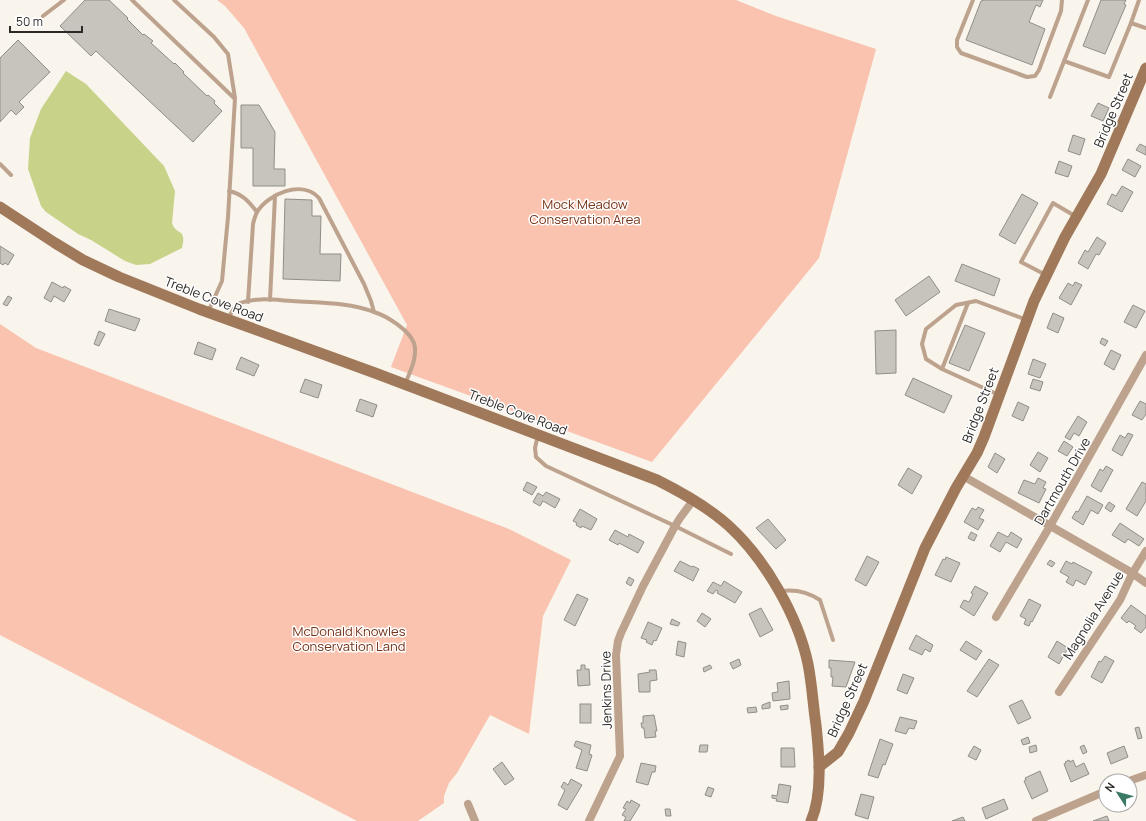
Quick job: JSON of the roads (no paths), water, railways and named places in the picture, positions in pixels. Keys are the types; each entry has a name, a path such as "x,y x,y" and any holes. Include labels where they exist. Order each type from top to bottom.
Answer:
{"main road":[{"name":"Bridge Street","path":"819,767 838,752 864,701 925,548 984,437 1034,302 1065,237 1078,217 1101,174 1146,68"},
{"name":"Treble Cove Road","path":"0,207 83,260 120,277 228,320 658,480 694,499 729,526 750,549 779,591 790,612 808,663 818,739 818,793 813,820"}],"street":[{"name":"Dartmouth Drive","path":"996,617 1050,526 1146,355"},
{"path":"963,476 1146,583"},
{"name":"Jenkins Drive","path":"589,821 620,756 616,655 618,641 643,586 675,526 694,499"},
{"name":"Magnolia Avenue","path":"1059,692 1120,600 1132,574 1146,551"},
{"path":"1036,821 1098,794"},
{"path":"468,804 475,821"}],"lane":[{"path":"43,16 64,0"},
{"path":"132,0 235,98"},
{"path":"174,0 214,37 228,54 235,98 230,191 222,281 208,312"},
{"path":"972,0 957,40 957,47 960,53 1027,78 1035,76 1039,70 1061,11 1062,0"},
{"path":"1050,97 1088,0"},
{"path":"1064,61 1109,77 1139,0"},
{"path":"1131,23 1146,28"},
{"path":"0,164 11,175"},
{"path":"248,302 253,224 257,212 275,196 285,191 297,190 309,191 319,198 364,284 372,301 374,312"},
{"path":"230,191 243,196 257,212"},
{"path":"270,300 275,196"},
{"path":"1047,275 1021,262 1053,204 1078,217"},
{"path":"228,320 232,310 239,303 258,300 340,304 374,312 396,323 409,334 414,343 415,356 405,385"},
{"path":"999,395 942,369 926,359 922,344 926,329 956,305 976,301 1027,320"},
{"path":"942,369 968,303"},
{"path":"538,435 535,448 536,457 546,466 675,526 731,554"},
{"path":"779,591 792,590 805,592 820,600 833,640"}],"park label":[{"name":"Mock Meadow Conservation Area","path":"585,212"},
{"name":"McDonald Knowles Conservation Land","path":"349,638"}]}
